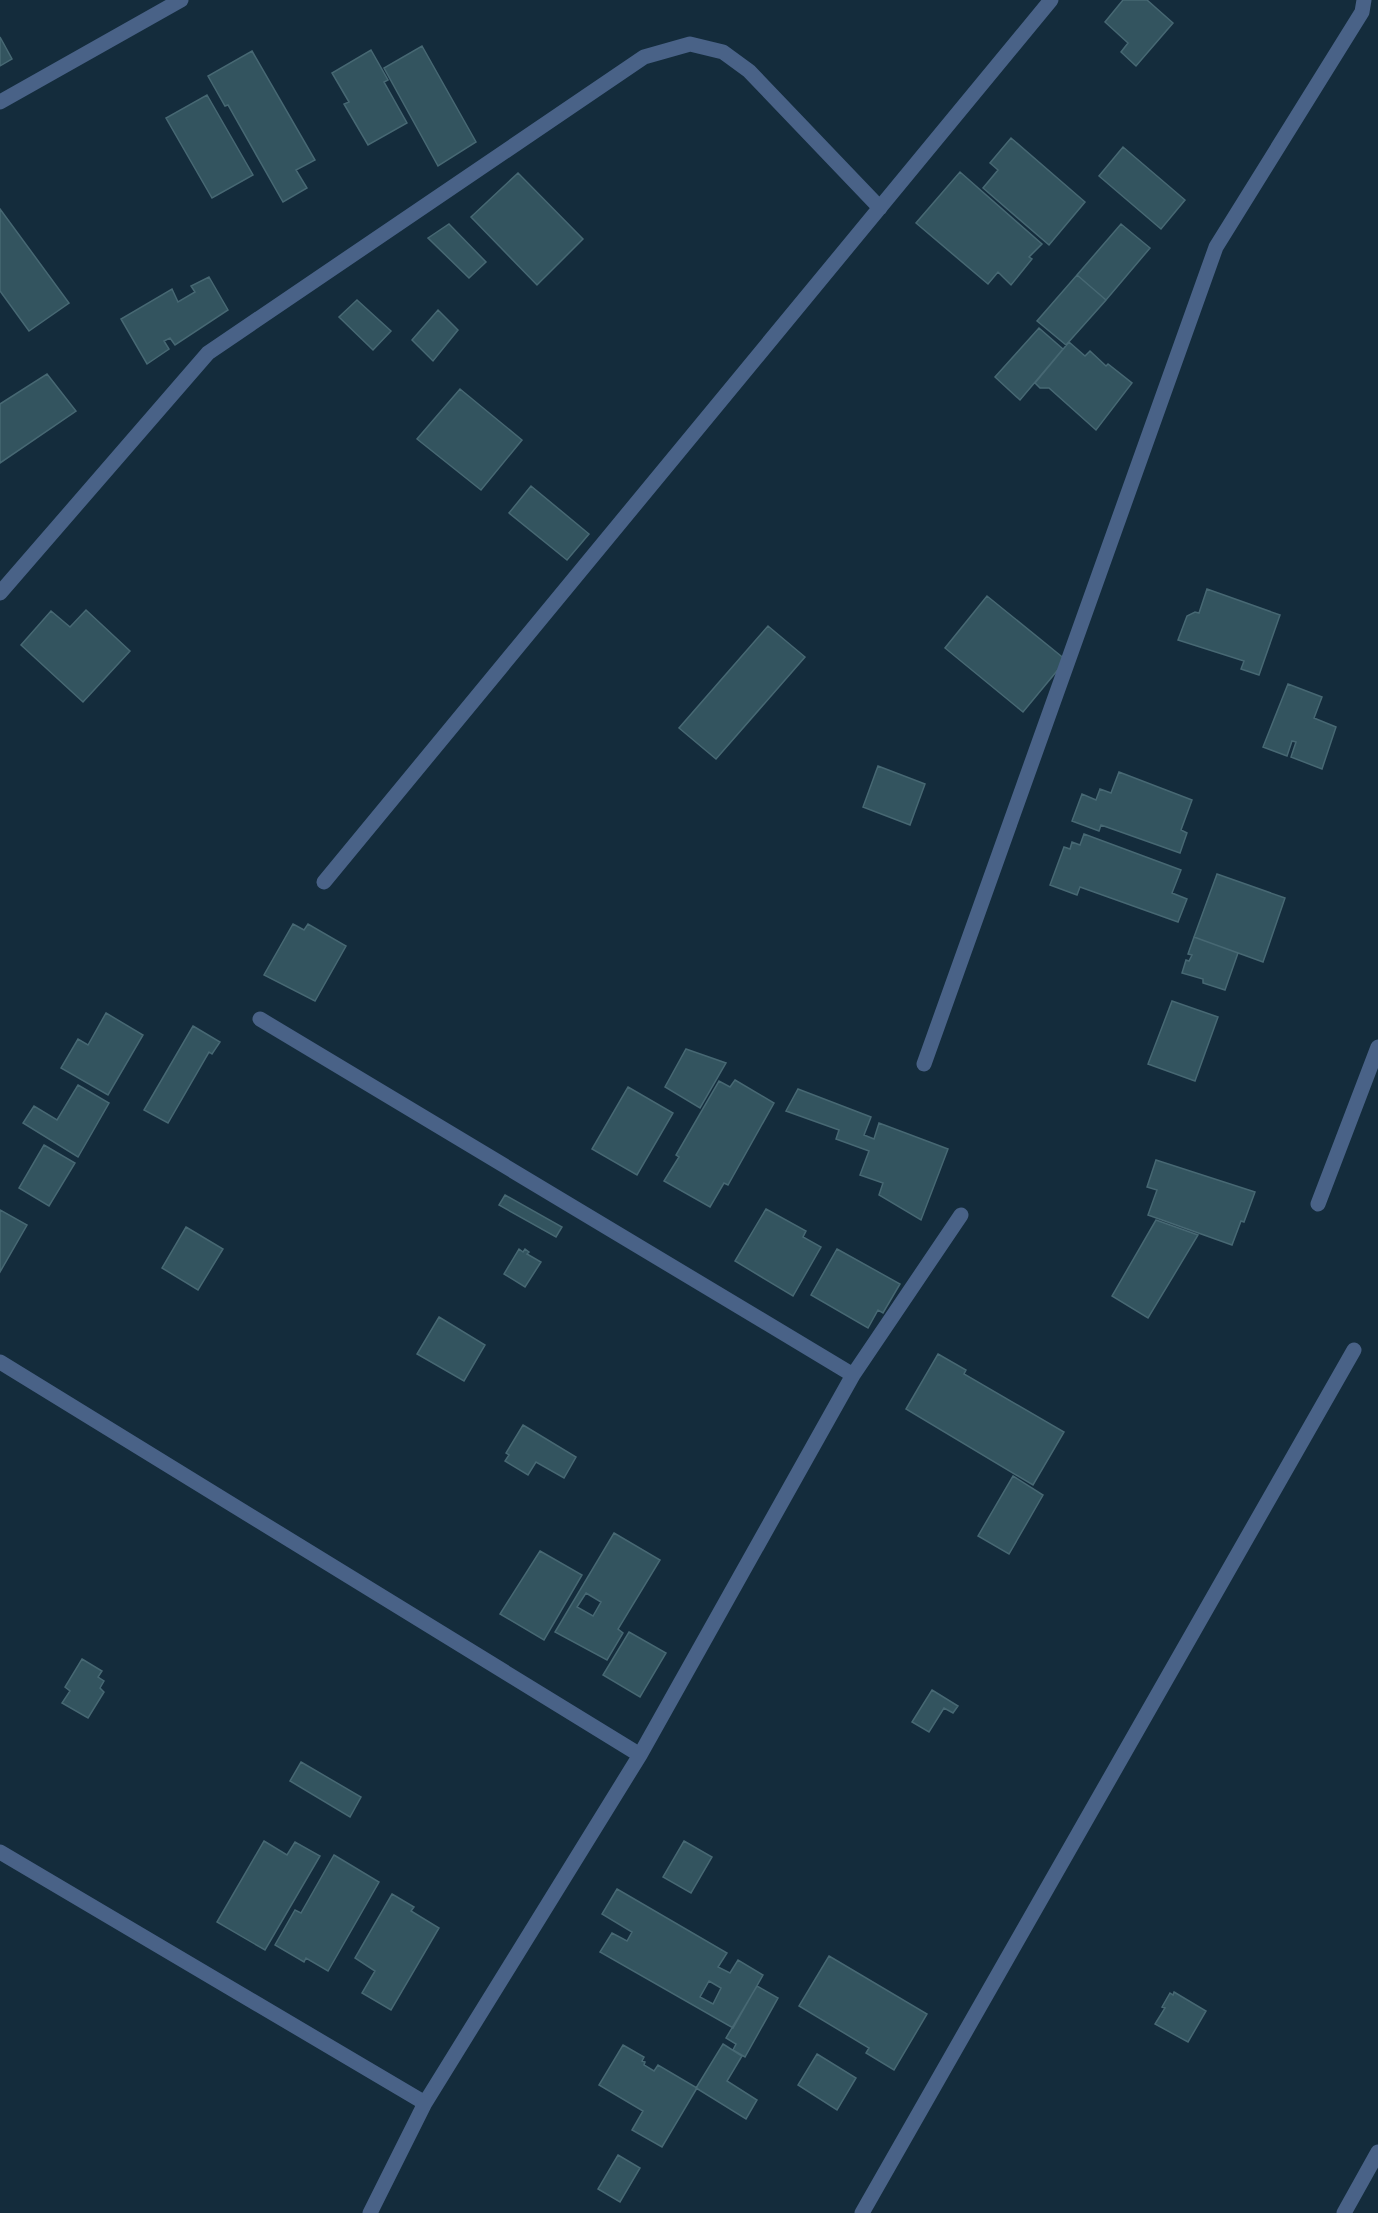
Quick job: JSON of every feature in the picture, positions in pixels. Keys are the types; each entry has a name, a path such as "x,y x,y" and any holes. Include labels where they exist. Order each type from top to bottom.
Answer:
{"street":[{"path":"0,102 181,0"},
{"path":"324,882 1051,0"},
{"path":"924,1064 1216,247 1362,12 1364,0"},
{"path":"0,593 208,353 644,57 690,44 723,52 749,70 879,208"},
{"path":"260,1019 853,1375"},
{"path":"1318,1204 1378,1047"},
{"path":"370,2213 425,2103 640,1755 853,1375 961,1215"},
{"path":"862,2213 1354,1350"},
{"path":"0,1362 640,1755"},
{"path":"0,1851 425,2103"},
{"path":"1344,2213 1378,2152"}],"building":[{"path":"1123,0 1147,0 1173,23 1136,66 1121,52 1128,43 1105,22"},
{"path":"0,37 12,59 0,66"},
{"path":"422,46 476,142 438,166 384,68"},
{"path":"371,50 388,80 384,82 407,123 368,145 344,104 349,102 332,73"},
{"path":"252,51 315,160 296,170 307,188 283,202 228,105 225,106 208,76"},
{"path":"207,95 253,175 212,198 166,118"},
{"path":"1011,138 1085,202 1049,245 983,188 998,170 990,163"},
{"path":"1123,147 1185,200 1161,229 1099,176"},
{"path":"960,172 1042,244 1029,257 1032,259 1011,285 998,272 988,284 916,223"},
{"path":"518,173 583,239 537,285 471,217"},
{"path":"0,209 69,303 29,331 0,291"},
{"path":"449,224 486,262 469,278 428,238"},
{"path":"1121,224 1150,248 1106,300 1077,275"},
{"path":"1077,275 1106,300 1066,345 1037,321"},
{"path":"209,277 228,310 175,345 170,338 164,341 169,349 147,364 121,319 172,289 178,302 195,292 191,286"},
{"path":"357,300 391,331 373,350 339,317"},
{"path":"438,310 458,330 433,361 412,340"},
{"path":"1039,328 1063,349 1020,400 995,377"},
{"path":"1069,342 1085,356 1090,351 1106,366 1108,364 1132,383 1096,430 1049,388 1040,388 1035,383"},
{"path":"47,374 76,411 0,463 0,404"},
{"path":"460,389 522,440 481,490 417,439"},
{"path":"531,486 589,534 567,560 509,513"},
{"path":"1207,589 1280,615 1259,675 1241,669 1244,661 1178,640 1187,616 1195,612 1199,613"},
{"path":"987,596 1066,660 1023,712 945,648"},
{"path":"86,610 130,651 83,702 21,645 51,611 70,627"},
{"path":"768,626 805,657 716,759 679,728"},
{"path":"1288,684 1322,697 1314,718 1336,727 1322,769 1291,757 1296,742 1292,741 1287,756 1263,747"},
{"path":"878,766 925,784 910,825 863,807"},
{"path":"1119,772 1192,800 1181,830 1187,833 1180,853 1101,825 1099,831 1072,821 1082,794 1096,800 1100,789 1111,793"},
{"path":"1084,834 1181,870 1172,893 1187,899 1178,922 1080,887 1077,895 1050,885 1064,847 1070,849 1072,842 1080,845"},
{"path":"1217,874 1285,898 1263,962 1194,937"},
{"path":"293,924 304,930 308,924 346,946 315,1001 264,975"},
{"path":"1194,937 1238,953 1225,990 1203,983 1203,979 1182,973 1186,960 1189,961 1192,955 1188,954"},
{"path":"1172,1001 1218,1017 1195,1081 1148,1064"},
{"path":"106,1013 143,1035 108,1095 61,1068 78,1039 88,1045"},
{"path":"193,1026 220,1042 212,1054 209,1052 168,1123 144,1110"},
{"path":"686,1049 726,1063 700,1108 665,1087"},
{"path":"735,1080 774,1103 728,1185 724,1183 710,1207 664,1181 679,1157 676,1155 719,1081 730,1087"},
{"path":"78,1085 109,1103 78,1157 23,1123 34,1106 57,1120"},
{"path":"628,1087 673,1113 637,1175 592,1149"},
{"path":"798,1089 871,1117 864,1135 874,1139 879,1123 948,1149 921,1220 879,1195 883,1183 860,1175 869,1151 836,1139 839,1130 786,1111"},
{"path":"44,1145 75,1163 49,1206 19,1188"},
{"path":"1156,1160 1255,1192 1244,1222 1241,1221 1232,1245 1148,1215 1157,1190 1147,1187"},
{"path":"505,1195 562,1227 556,1237 499,1205"},
{"path":"766,1209 806,1231 803,1237 821,1247 793,1296 735,1261"},
{"path":"0,1210 27,1225 0,1272"},
{"path":"1156,1220 1198,1235 1148,1318 1112,1296"},
{"path":"186,1227 223,1249 198,1290 162,1268"},
{"path":"519,1249 523,1252 525,1249 529,1252 527,1254 541,1262 525,1287 504,1274"},
{"path":"837,1249 900,1284 883,1313 878,1310 868,1328 811,1295"},
{"path":"439,1317 485,1345 464,1381 417,1354"},
{"path":"938,1354 966,1370 964,1374 1064,1432 1033,1485 906,1409"},
{"path":"523,1425 576,1457 564,1478 536,1462 528,1475 505,1461 509,1455 506,1453"},
{"path":"1013,1476 1043,1495 1009,1554 978,1536"},
{"path":"614,1533 660,1560 618,1629 623,1633 607,1660 555,1632","holes":["586,1593 601,1602 593,1616 577,1607"]},
{"path":"540,1551 582,1575 544,1640 500,1614"},
{"path":"629,1632 666,1653 640,1697 603,1675"},
{"path":"82,1659 102,1671 98,1677 104,1681 100,1688 104,1692 88,1718 62,1703 70,1691 65,1687"},
{"path":"932,1690 958,1706 953,1713 944,1708 929,1732 912,1722"},
{"path":"301,1762 361,1797 350,1817 290,1781"},
{"path":"264,1841 287,1855 295,1842 320,1856 265,1950 217,1922"},
{"path":"684,1841 712,1857 691,1893 663,1877"},
{"path":"334,1855 379,1882 328,1971 306,1958 304,1962 275,1945 295,1910 301,1913"},
{"path":"617,1889 727,1953 718,1967 730,1973 738,1960 763,1975 733,2028 600,1952 612,1933 627,1941 632,1932 602,1914","holes":["709,1981 721,1988 713,2004 700,1997"]},
{"path":"392,1894 414,1907 411,1911 439,1928 391,2010 362,1993 375,1971 355,1958"},
{"path":"829,1956 927,2014 894,2070 866,2053 869,2048 799,2006"},
{"path":"757,1986 778,1998 745,2057 733,2050 736,2044 726,2038"},
{"path":"1174,1992 1206,2011 1188,2042 1155,2024 1165,2008 1162,2007 1170,1993 1173,1995"},
{"path":"723,2044 742,2056 727,2081 757,2100 746,2119 696,2088"},
{"path":"623,2045 644,2057 642,2061 645,2062 644,2065 654,2071 658,2065 697,2088 662,2147 632,2130 643,2111 599,2085"},
{"path":"817,2054 856,2078 837,2110 798,2085"},
{"path":"618,2155 640,2168 620,2202 598,2189"}]}
